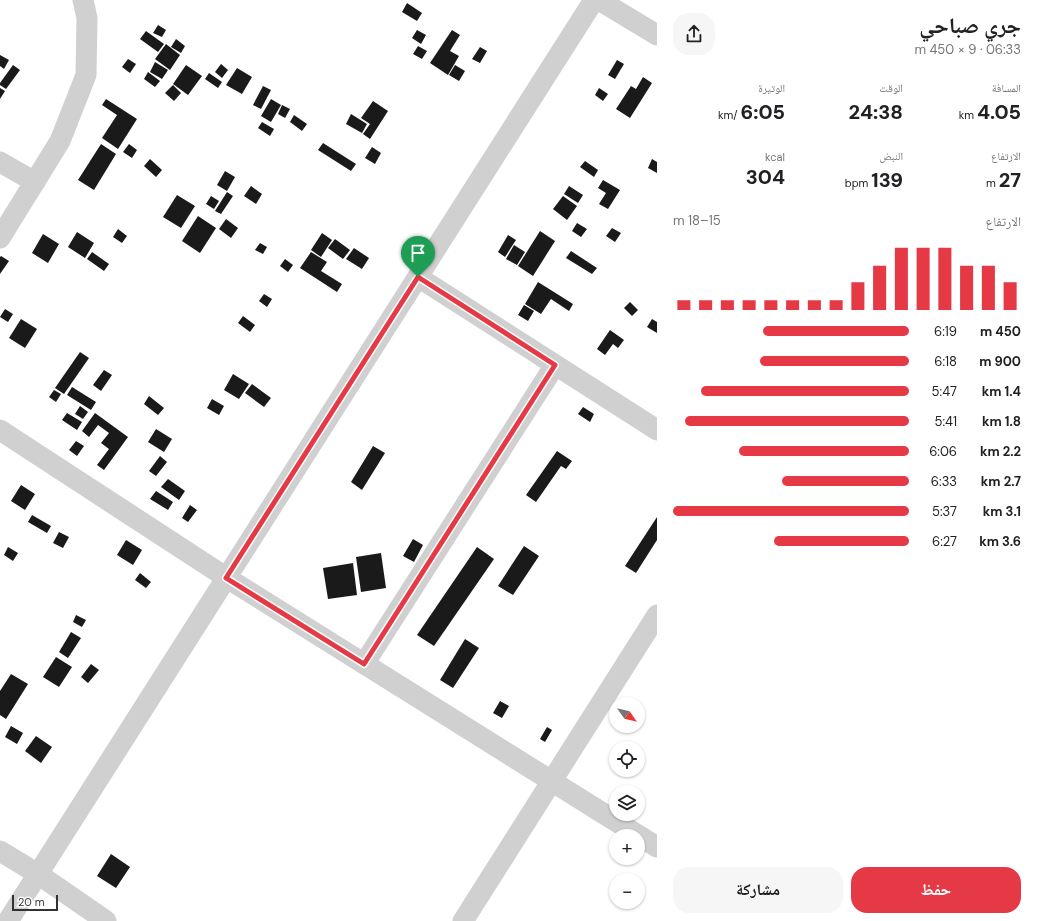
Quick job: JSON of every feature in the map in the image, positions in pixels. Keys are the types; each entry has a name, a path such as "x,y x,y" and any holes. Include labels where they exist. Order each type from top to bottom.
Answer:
{"street":[{"path":"0,238 60,141 86,75 87,18 83,0"},
{"path":"8,921 594,0"},
{"path":"599,0 657,35"},
{"path":"0,162 35,182"},
{"path":"418,277 657,430"},
{"path":"364,664 555,365"},
{"path":"0,430 226,578 552,782 656,843"},
{"path":"462,921 657,615"},
{"path":"0,851 38,874 106,921"}],"building":[{"path":"407,3 422,13 417,21 402,12"},
{"path":"158,25 166,30 162,37 153,33"},
{"path":"417,30 426,35 421,44 412,38"},
{"path":"452,30 460,35 450,51 459,56 448,75 430,63"},
{"path":"146,31 164,44 158,52 140,39"},
{"path":"176,39 185,46 181,53 171,47"},
{"path":"166,44 180,55 170,70 155,59"},
{"path":"418,46 427,51 422,59 413,54"},
{"path":"480,47 487,51 480,63 472,59"},
{"path":"0,55 9,60 4,69 0,66"},
{"path":"128,59 136,64 130,73 122,67"},
{"path":"617,60 624,64 615,79 608,75"},
{"path":"155,62 168,70 162,79 150,72"},
{"path":"221,64 228,70 222,78 215,72"},
{"path":"13,65 20,70 6,89 0,85 0,83"},
{"path":"186,65 202,76 188,95 173,84"},
{"path":"455,65 465,71 459,81 449,75"},
{"path":"237,68 252,77 242,94 226,85"},
{"path":"148,72 160,81 155,87 144,79"},
{"path":"209,73 222,82 218,88 205,79"},
{"path":"643,77 652,83 630,118 616,109 631,86 636,89"},
{"path":"173,85 181,93 174,101 165,93"},
{"path":"263,86 271,90 261,109 253,105"},
{"path":"0,88 5,91 0,99"},
{"path":"599,88 608,94 603,101 595,95"},
{"path":"106,99 137,119 118,149 102,138 117,115 102,105"},
{"path":"271,99 281,105 271,122 261,116"},
{"path":"373,101 388,111 370,139 363,134 370,124 361,118"},
{"path":"282,105 290,109 285,118 278,114"},
{"path":"351,114 367,124 362,133 346,124"},
{"path":"294,115 307,124 302,131 290,122"},
{"path":"262,122 274,129 270,136 258,128"},
{"path":"323,143 356,164 351,171 318,150"},
{"path":"101,144 116,154 94,190 78,180"},
{"path":"129,144 137,150 132,158 123,152"},
{"path":"372,147 381,153 375,164 365,158"},
{"path":"150,159 162,170 156,177 144,166"},
{"path":"652,159 657,162 657,173 648,168"},
{"path":"585,161 598,170 594,177 580,167"},
{"path":"225,171 235,177 227,191 217,185"},
{"path":"603,180 620,190 608,209 599,204 606,193 598,188"},
{"path":"251,186 262,194 256,204 244,196"},
{"path":"569,186 583,195 578,203 564,194"},
{"path":"227,192 233,196 221,214 215,211"},
{"path":"177,195 195,206 181,228 163,217"},
{"path":"211,196 219,201 214,209 206,204"},
{"path":"563,196 577,206 567,220 553,209"},
{"path":"198,216 216,228 200,253 182,241"},
{"path":"226,219 238,228 231,238 219,229"},
{"path":"577,223 587,229 581,237 572,231"},
{"path":"612,228 621,233 615,242 606,236"},
{"path":"118,229 127,236 122,243 113,237"},
{"path":"540,231 555,241 533,276 518,266"},
{"path":"77,232 94,243 85,258 68,247"},
{"path":"322,233 332,240 321,257 311,250"},
{"path":"43,234 59,244 48,263 32,253"},
{"path":"508,235 516,240 505,257 498,252"},
{"path":"335,239 350,250 343,259 328,248"},
{"path":"260,243 267,247 263,254 255,250"},
{"path":"514,245 525,252 517,265 506,259"},
{"path":"354,248 369,258 362,269 346,259"},
{"path":"571,251 597,268 592,274 566,258"},
{"path":"92,252 109,264 104,271 87,259"},
{"path":"311,252 327,262 321,271 342,284 337,292 300,268"},
{"path":"1,256 9,261 0,274 0,257"},
{"path":"285,259 293,265 288,272 280,266"},
{"path":"538,282 573,304 569,311 551,299 541,314 525,304"},
{"path":"264,294 272,299 267,307 259,301"},
{"path":"630,302 638,310 632,316 624,308"},
{"path":"524,305 534,311 528,321 518,315"},
{"path":"5,309 13,314 8,322 0,317"},
{"path":"243,316 255,325 250,332 238,323"},
{"path":"21,319 37,329 25,348 9,338"},
{"path":"652,319 657,322 657,333 647,327"},
{"path":"610,330 624,340 618,348 613,344 605,355 597,349"},
{"path":"80,352 89,358 64,394 55,388"},
{"path":"104,370 112,375 101,391 93,385"},
{"path":"233,374 249,384 239,399 224,390"},
{"path":"252,384 271,398 264,407 245,393"},
{"path":"72,387 96,402 91,410 67,395"},
{"path":"54,390 61,394 56,402 49,397"},
{"path":"149,396 164,408 158,415 144,404"},
{"path":"212,399 224,406 219,415 207,408"},
{"path":"80,406 88,412 83,419 75,414"},
{"path":"583,407 594,414 590,422 578,414"},
{"path":"67,413 82,422 77,430 62,420"},
{"path":"95,413 128,437 104,470 97,465 109,449 101,443 109,433 98,425 89,437 82,431"},
{"path":"156,429 172,439 164,452 148,442"},
{"path":"76,441 84,446 77,456 69,450"},
{"path":"373,446 385,453 362,490 351,482"},
{"path":"557,451 572,461 566,469 561,466 536,502 526,495"},
{"path":"160,456 167,462 156,476 149,471"},
{"path":"168,479 185,491 179,500 161,487"},
{"path":"21,485 35,494 25,510 11,501"},
{"path":"156,491 173,502 168,510 150,499"},
{"path":"190,505 197,510 188,522 182,518"},
{"path":"32,515 51,526 47,533 28,522"},
{"path":"657,517 657,540 636,573 625,566"},
{"path":"59,532 69,537 63,548 53,543"},
{"path":"413,539 423,545 414,562 403,556"},
{"path":"126,540 142,550 133,565 117,555"},
{"path":"524,546 539,556 513,595 498,586"},
{"path":"8,547 18,553 13,561 4,555"},
{"path":"477,547 494,559 434,646 417,635"},
{"path":"381,553 386,588 361,592 356,557"},
{"path":"353,563 357,595 328,599 323,568"},
{"path":"140,573 151,582 146,588 135,580"},
{"path":"76,615 86,620 82,627 73,622"},
{"path":"71,632 81,638 68,658 59,652"},
{"path":"465,639 479,648 453,688 440,680"},
{"path":"56,657 72,667 59,687 43,677"},
{"path":"91,664 99,670 88,683 81,677"},
{"path":"11,674 28,684 6,719 0,715 0,691"},
{"path":"500,701 509,706 502,718 493,713"},
{"path":"11,726 23,733 17,744 5,737"},
{"path":"547,727 552,730 545,742 540,739"},
{"path":"36,736 52,747 41,763 25,751"},
{"path":"111,854 130,867 116,888 97,876"}],"route":[{"path":"418,277 555,365 364,664 226,578 418,277"}]}
